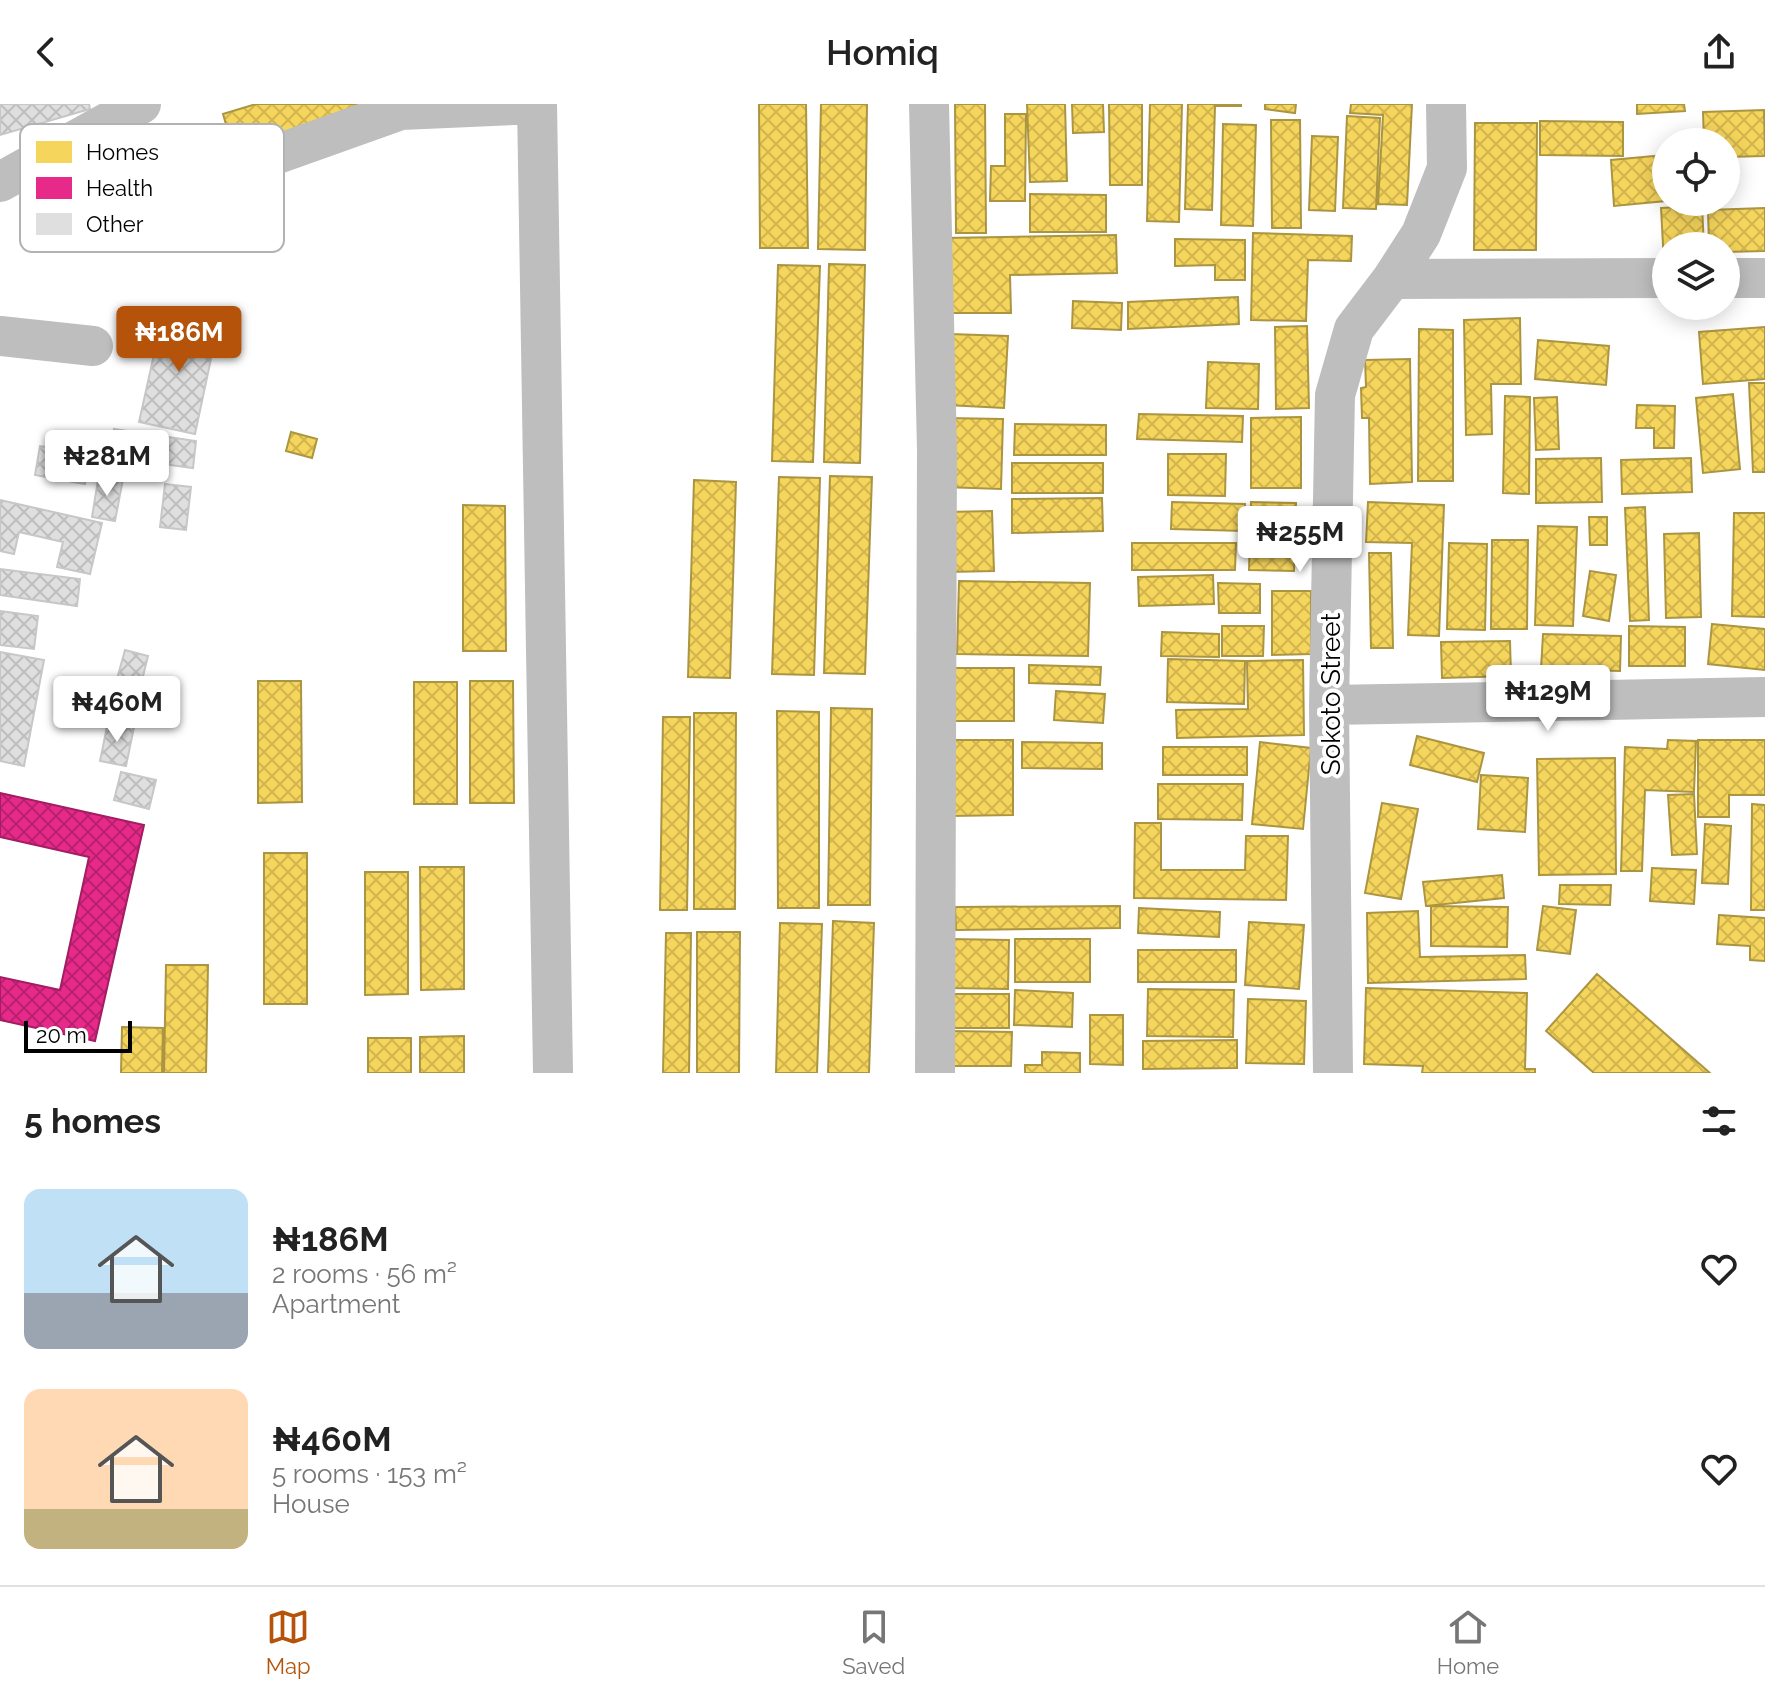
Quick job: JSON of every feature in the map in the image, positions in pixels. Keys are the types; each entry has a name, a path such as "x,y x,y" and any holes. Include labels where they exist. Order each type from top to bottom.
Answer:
{"street":[{"path":"284,152 401,110 537,104 553,1073"},
{"path":"929,104 937,450 935,1073"},
{"name":"Sokoto Street","path":"1333,1073 1329,705 1335,395 1354,329 1421,234 1447,168 1446,104"},
{"path":"102,124 136,105"},
{"path":"0,182 20,171"},
{"path":"1392,279 1652,278"},
{"path":"1740,278 1765,278"},
{"path":"0,336 93,346"},
{"path":"1329,705 1765,697"}],"building: Homes":[{"path":"256,104 371,104 374,113 284,141 284,124 226,124 223,114"},
{"path":"759,104 806,104 808,248 760,248"},
{"path":"821,104 867,104 865,250 818,249"},
{"path":"955,104 985,104 986,233 956,233"},
{"path":"1027,104 1065,104 1067,181 1030,182"},
{"path":"1072,104 1103,104 1104,132 1073,133"},
{"path":"1109,104 1142,104 1142,185 1110,185"},
{"path":"1150,104 1182,104 1179,222 1147,221"},
{"path":"1188,104 1241,104 1215,106 1212,210 1185,209"},
{"path":"1265,104 1296,104 1295,113 1265,109"},
{"path":"1351,104 1412,104 1407,205 1378,204 1383,115 1350,113"},
{"path":"1637,104 1684,104 1685,111 1637,114"},
{"path":"1764,110 1765,156 1740,157 1740,128 1704,128 1703,112"},
{"path":"1005,114 1026,114 1025,201 990,201 991,166 1005,166"},
{"path":"1347,116 1380,118 1376,209 1343,208"},
{"path":"1271,120 1300,120 1301,228 1272,228"},
{"path":"1540,121 1623,122 1623,156 1540,155"},
{"path":"1475,123 1537,123 1536,250 1474,250"},
{"path":"1223,124 1256,125 1253,226 1221,225"},
{"path":"1312,136 1338,137 1335,211 1309,210"},
{"path":"1652,156 1652,202 1614,206 1611,160"},
{"path":"1030,194 1106,195 1106,232 1030,232"},
{"path":"1765,208 1765,251 1740,252 1740,232 1709,232 1708,216 1740,216 1740,209"},
{"path":"1661,216 1702,216 1703,232 1662,232"},
{"path":"1253,233 1352,236 1351,261 1308,260 1306,321 1251,320"},
{"path":"1116,235 1117,273 1010,275 1011,313 944,313 943,238"},
{"path":"1175,239 1245,240 1245,280 1215,280 1215,265 1175,266"},
{"path":"829,264 865,265 860,463 824,462"},
{"path":"778,265 820,266 813,462 772,461"},
{"path":"1238,297 1239,324 1128,329 1128,302"},
{"path":"1073,301 1122,303 1121,330 1072,328"},
{"path":"1520,318 1521,384 1491,384 1492,434 1466,435 1464,320"},
{"path":"1307,326 1309,408 1276,409 1275,327"},
{"path":"1765,327 1765,379 1703,384 1699,332"},
{"path":"1419,329 1453,330 1453,481 1418,481"},
{"path":"950,334 1008,336 1004,408 947,405"},
{"path":"1538,340 1609,346 1606,385 1535,379"},
{"path":"1410,359 1412,482 1370,484 1369,418 1362,418 1361,388 1366,387 1365,360"},
{"path":"1208,362 1259,364 1258,409 1206,408"},
{"path":"1749,383 1765,383 1765,472 1753,472"},
{"path":"1733,394 1740,469 1703,473 1696,398"},
{"path":"1505,396 1530,397 1529,494 1503,493"},
{"path":"1557,397 1559,449 1536,450 1534,398"},
{"path":"1637,405 1675,406 1674,448 1654,448 1654,428 1636,428"},
{"path":"1139,414 1243,416 1242,442 1137,439"},
{"path":"1301,417 1301,488 1251,488 1251,418"},
{"path":"946,418 1003,419 1001,489 943,487"},
{"path":"1015,424 1106,425 1106,455 1014,455"},
{"path":"291,432 317,439 312,458 286,451"},
{"path":"1168,454 1226,454 1225,496 1168,495"},
{"path":"1601,458 1602,502 1536,503 1536,459"},
{"path":"1691,458 1692,492 1622,494 1621,460"},
{"path":"1012,463 1103,463 1103,493 1012,493"},
{"path":"830,476 872,477 865,674 824,673"},
{"path":"779,477 820,478 814,675 772,674"},
{"path":"694,480 736,482 730,678 688,677"},
{"path":"1102,498 1103,531 1012,533 1012,499"},
{"path":"1172,502 1245,504 1244,531 1171,529"},
{"path":"1251,502 1296,503 1294,571 1249,570"},
{"path":"1368,502 1444,505 1439,636 1408,635 1412,543 1366,542"},
{"path":"463,505 505,506 506,651 463,651"},
{"path":"1645,507 1649,620 1630,621 1625,508"},
{"path":"992,511 994,571 948,572 947,512"},
{"path":"1734,513 1765,513 1765,617 1732,616"},
{"path":"1589,517 1607,517 1607,545 1590,545"},
{"path":"1538,526 1577,527 1573,626 1535,625"},
{"path":"1699,533 1701,617 1666,618 1664,534"},
{"path":"1492,540 1528,540 1527,629 1491,629"},
{"path":"1132,543 1236,543 1235,570 1132,570"},
{"path":"1449,543 1487,544 1485,630 1447,629"},
{"path":"1369,553 1391,553 1393,648 1371,648"},
{"path":"1590,571 1616,575 1609,621 1583,616"},
{"path":"1213,575 1214,604 1139,606 1138,577"},
{"path":"959,581 1090,583 1088,656 957,654"},
{"path":"1218,583 1260,584 1260,613 1219,613"},
{"path":"1272,591 1311,591 1311,654 1272,655"},
{"path":"1712,624 1765,629 1765,670 1708,664"},
{"path":"1222,626 1264,626 1263,656 1222,656"},
{"path":"1629,626 1685,627 1685,666 1629,666"},
{"path":"1162,632 1219,634 1219,657 1161,656"},
{"path":"1543,634 1621,636 1620,671 1541,669"},
{"path":"1510,641 1511,676 1442,678 1441,642"},
{"path":"1168,659 1245,661 1244,704 1167,702"},
{"path":"1303,660 1304,735 1177,738 1176,710 1248,709 1247,661"},
{"path":"1029,665 1101,667 1100,685 1029,683"},
{"path":"948,668 1014,668 1014,721 947,721"},
{"path":"258,681 301,681 302,802 258,803"},
{"path":"470,681 513,681 514,803 470,803"},
{"path":"414,682 457,682 457,804 414,804"},
{"path":"1056,691 1105,694 1103,723 1054,720"},
{"path":"831,708 872,709 870,905 828,905"},
{"path":"777,711 819,712 819,908 778,908"},
{"path":"694,713 736,713 735,909 694,909"},
{"path":"663,717 690,717 687,910 660,910"},
{"path":"1417,736 1484,753 1477,782 1410,765"},
{"path":"952,740 1013,740 1013,815 951,816"},
{"path":"1668,740 1696,741 1694,792 1645,790 1642,871 1621,871 1625,747 1667,749"},
{"path":"1698,740 1765,740 1765,795 1729,795 1729,817 1698,817"},
{"path":"1022,742 1102,743 1102,769 1022,768"},
{"path":"1260,742 1311,748 1303,829 1252,824"},
{"path":"1163,747 1247,747 1247,775 1163,775"},
{"path":"1615,758 1616,874 1539,875 1537,759"},
{"path":"1481,775 1528,778 1525,832 1478,829"},
{"path":"1158,784 1243,784 1242,820 1158,819"},
{"path":"1694,794 1697,854 1672,855 1668,795"},
{"path":"1382,803 1418,809 1401,899 1365,893"},
{"path":"1752,804 1765,805 1765,910 1751,910"},
{"path":"1135,823 1161,823 1161,870 1245,870 1246,836 1288,836 1286,900 1134,898"},
{"path":"1705,824 1731,826 1728,884 1702,883"},
{"path":"264,853 307,853 307,1004 264,1004"},
{"path":"420,867 464,867 464,989 421,990"},
{"path":"1652,868 1696,870 1694,904 1650,901"},
{"path":"365,872 408,872 408,994 365,995"},
{"path":"1502,875 1504,898 1426,906 1423,882"},
{"path":"1560,885 1611,885 1610,905 1559,904"},
{"path":"1120,906 1120,928 956,930 955,907"},
{"path":"1431,906 1508,907 1507,947 1431,946"},
{"path":"1543,906 1576,910 1570,954 1537,950"},
{"path":"1139,908 1220,912 1219,937 1138,933"},
{"path":"1418,911 1420,957 1525,955 1526,979 1368,983 1367,913"},
{"path":"1719,915 1765,918 1765,961 1750,960 1750,946 1717,944"},
{"path":"833,921 874,923 869,1073 828,1073"},
{"path":"1249,922 1304,925 1299,989 1245,985"},
{"path":"780,923 822,924 817,1073 776,1073"},
{"path":"697,932 740,932 739,1073 697,1073"},
{"path":"666,933 691,933 689,1073 663,1073"},
{"path":"950,939 1009,940 1008,989 948,988"},
{"path":"1015,939 1090,939 1090,982 1015,982"},
{"path":"1138,950 1236,950 1236,982 1138,982"},
{"path":"166,965 208,965 206,1073 164,1073"},
{"path":"1597,974 1710,1073 1594,1073 1546,1031"},
{"path":"1366,988 1527,993 1525,1069 1535,1069 1535,1073 1422,1073 1423,1066 1364,1064"},
{"path":"1148,989 1234,990 1233,1037 1147,1036"},
{"path":"1015,990 1073,993 1072,1027 1014,1025"},
{"path":"949,994 1009,994 1009,1028 949,1028"},
{"path":"1248,999 1306,1001 1304,1064 1246,1063"},
{"path":"1090,1015 1123,1015 1123,1065 1090,1064"},
{"path":"122,1027 163,1028 162,1073 121,1073"},
{"path":"951,1031 1012,1032 1011,1066 951,1066"},
{"path":"464,1036 464,1073 420,1073 420,1037"},
{"path":"368,1038 411,1038 411,1073 368,1073"},
{"path":"1237,1040 1237,1068 1143,1069 1143,1041"},
{"path":"1042,1052 1080,1053 1080,1073 1025,1073 1025,1065 1042,1065"}],"building: Health":[{"path":"0,793 144,825 95,1041 0,1020 0,977 60,990 89,857 0,837"}],"building: Other":[{"path":"0,104 89,104 90,109 38,124 20,124 20,129 0,135"},
{"path":"163,314 218,326 195,434 139,422"},
{"path":"114,429 196,441 193,468 111,457"},
{"path":"40,446 90,454 85,484 35,475"},
{"path":"99,474 123,479 115,521 92,517"},
{"path":"165,484 191,487 186,530 160,527"},
{"path":"0,500 102,523 90,574 57,567 63,542 19,532 14,554 0,551"},
{"path":"0,569 80,579 77,606 0,595"},
{"path":"0,611 38,616 34,649 0,645"},
{"path":"125,650 148,656 132,721 107,715"},
{"path":"0,652 44,660 24,766 0,761"},
{"path":"108,722 134,727 126,766 100,761"},
{"path":"121,772 156,780 149,809 114,800"}]}
